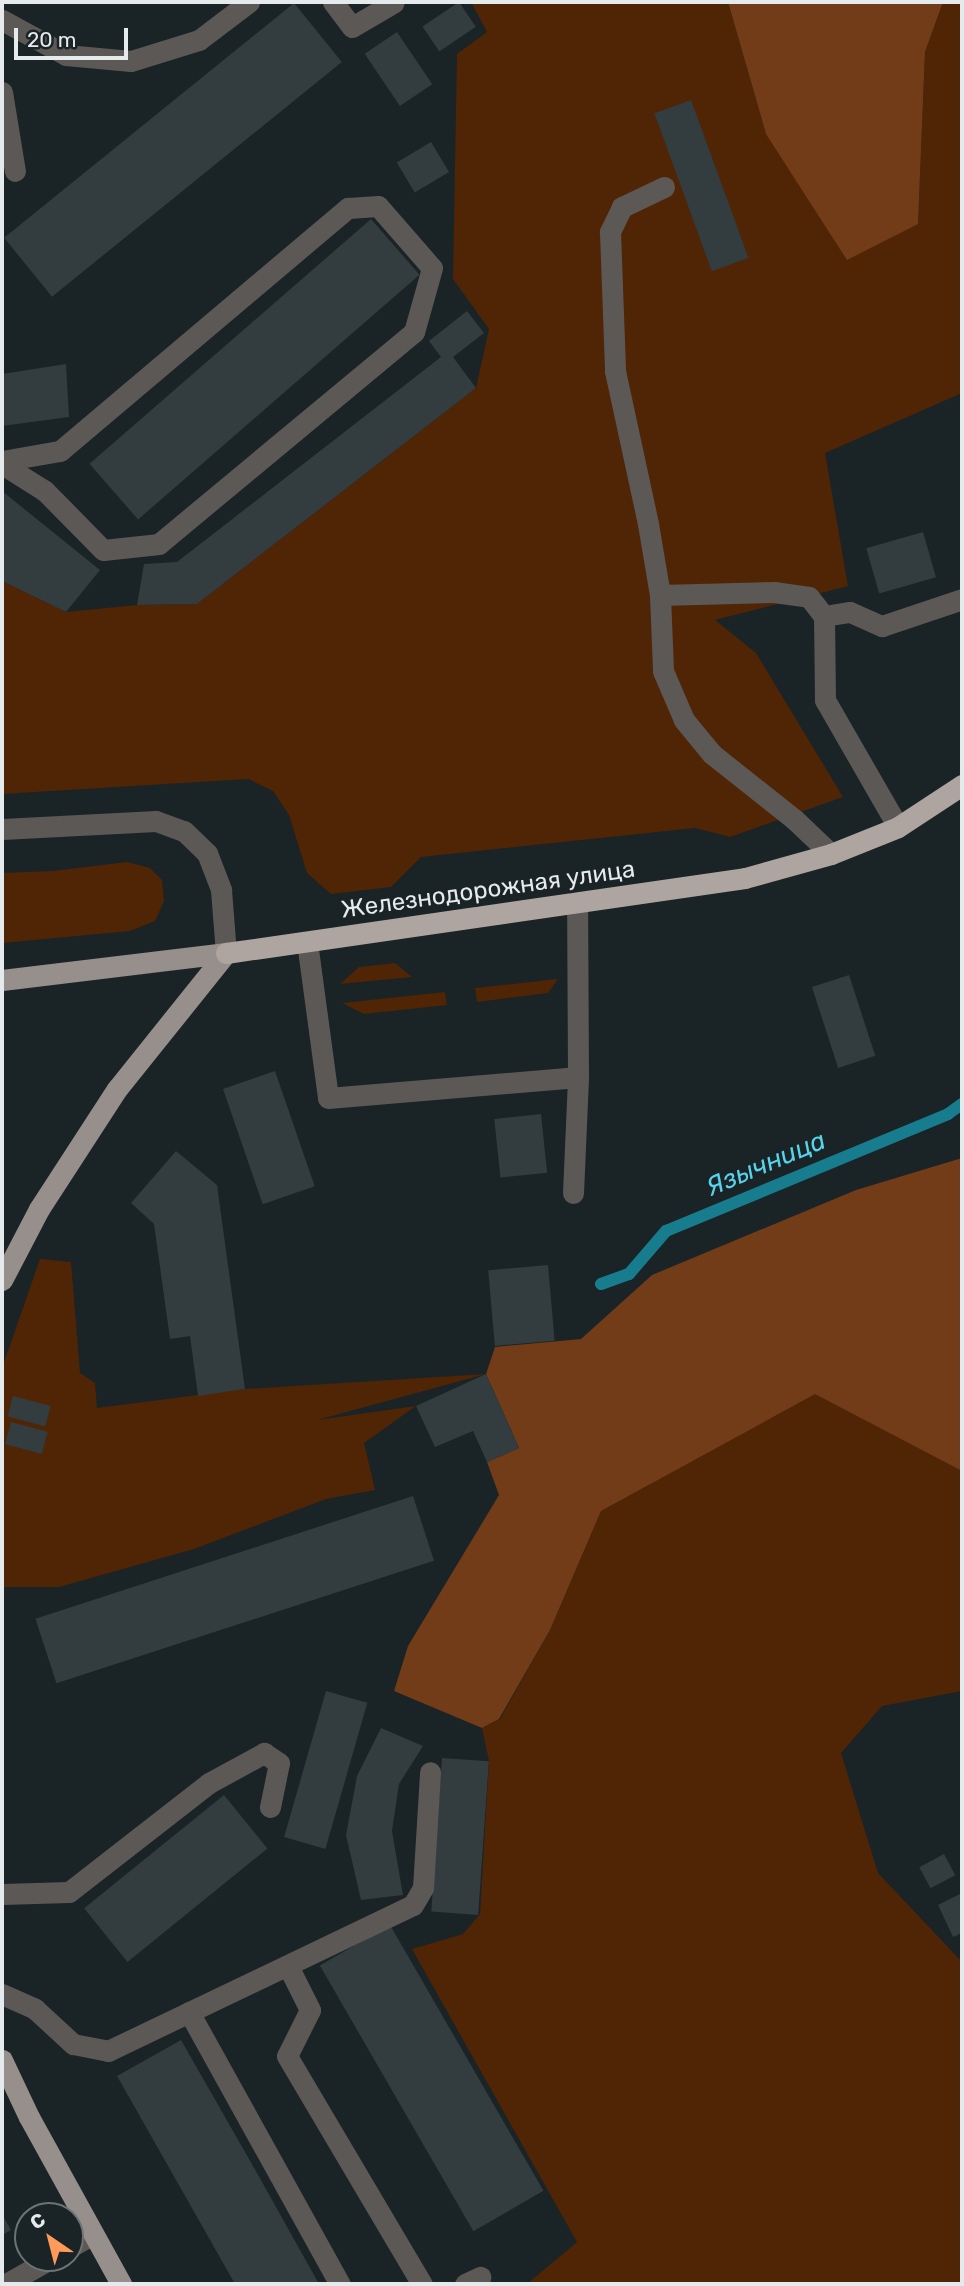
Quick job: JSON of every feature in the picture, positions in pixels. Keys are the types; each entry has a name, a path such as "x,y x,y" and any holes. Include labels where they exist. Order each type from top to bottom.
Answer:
{"highway":[{"name":"Железнодорожная улица","path":"226,953 745,878 831,854 898,827 962,785"}],"main road":[{"name":"Железнодорожная улица","path":"2,980 226,953"},
{"path":"2,1280 38,1209 117,1089 226,953"},
{"path":"2,2060 121,2284"}],"street":[{"path":"2,20 66,54 131,61 199,40 249,2"},
{"path":"332,2 352,27 393,3"},
{"path":"2,92 15,171"},
{"path":"664,187 622,207 610,232 615,370 660,594 663,671 684,720 712,754 794,819 831,854"},
{"path":"378,206 432,268 414,332 159,544 103,550 45,491 2,463 60,451 348,208 378,206"},
{"path":"660,594 774,592 809,597 824,616 825,700 898,827"},
{"path":"824,616 850,612 882,626 962,599"},
{"path":"2,830 156,821 184,831 207,853 221,890 226,953"},
{"path":"573,1193 580,1005 577,904"},
{"path":"307,942 328,1098 578,1077"},
{"path":"2,1894 69,1892 209,1783 264,1752 278,1762 270,1807"},
{"path":"2,1994 35,2009 74,2044 108,2050 413,1905 423,1888 430,1772"},
{"path":"288,1966 310,2010 287,2056 422,2284"},
{"path":"189,2012 340,2284"},
{"path":"84,2239 93,2234"},
{"path":"6,2284 27,2272"}],"shaded area":[{"path":"471,2 728,2 766,134 918,224 925,52 943,2 962,2 962,393 825,453 848,586 715,620 756,653 843,797 730,837 695,828 421,857 391,887 331,894 307,873 289,815 273,791 248,779 2,794 2,581 66,612 137,605 197,604 476,388 489,329 453,279 457,54 487,32"},
{"path":"728,2 943,2 925,52 918,224 847,260 766,134"},
{"path":"127,862 150,868 162,880 164,901 155,921 130,931 2,943 2,873 53,871"},
{"path":"395,963 412,977 340,984 359,967"},
{"path":"558,979 548,993 477,1002 475,988"},
{"path":"445,992 447,1005 364,1014 342,1003"},
{"path":"962,1158 962,1471 815,1394 601,1511 550,1630 499,1719 482,1728 394,1691 408,1646 499,1495 487,1462 519,1448 486,1374 495,1347 581,1339 652,1275 856,1190"},
{"path":"40,1259 71,1262 80,1373 95,1383 97,1408 245,1389 486,1374 317,1420 416,1406 364,1443 375,1490 326,1499 194,1549 59,1587 2,1587 2,1368"},
{"path":"815,1393 962,1471 962,1691 882,1706 841,1753 878,1873 962,1962 962,2284 527,2284 577,2242 412,1949 463,1934 480,1914 489,1761 482,1728 500,1719 550,1630 601,1511"}],"building":[{"path":"459,2 476,27 439,51 423,27"},
{"path":"294,3 342,62 52,297 4,238"},
{"path":"397,32 432,84 400,106 365,54"},
{"path":"691,100 748,258 712,271 654,113"},
{"path":"431,142 449,172 415,193 397,163"},
{"path":"371,219 420,275 138,520 89,464"},
{"path":"467,311 484,333 453,357 476,388 197,604 137,605 144,564 177,562 441,357 429,341"},
{"path":"66,364 69,417 2,426 2,374"},
{"path":"2,491 100,570 66,612 2,581"},
{"path":"923,532 936,577 879,593 866,548"},
{"path":"849,975 875,1056 838,1068 812,987"},
{"path":"275,1071 315,1186 263,1204 223,1089"},
{"path":"541,1114 547,1173 500,1178 494,1119"},
{"path":"176,1151 217,1185 245,1389 198,1396 190,1336 170,1339 154,1224 131,1203"},
{"path":"548,1265 555,1341 495,1346 488,1270"},
{"path":"486,1374 519,1448 487,1462 473,1431 435,1447 416,1406"},
{"path":"13,1396 51,1406 45,1426 8,1416"},
{"path":"11,1422 48,1432 42,1454 5,1444"},
{"path":"413,1496 434,1561 56,1683 35,1619"},
{"path":"326,1691 367,1703 325,1849 284,1837"},
{"path":"381,1728 423,1746 399,1784 392,1831 403,1895 361,1900 346,1835 357,1776"},
{"path":"442,1758 489,1761 478,1915 431,1912"},
{"path":"224,1795 267,1849 128,1962 84,1908"},
{"path":"944,1854 955,1875 931,1888 919,1867"},
{"path":"962,1893 962,1933 953,1937 938,1905"},
{"path":"390,1925 544,2191 473,2231 320,1966"},
{"path":"181,2040 319,2284 235,2284 117,2076"},
{"path":"2,2214 11,2230 2,2235"}],"waterway":[{"name":"Язычница","path":"601,1284 629,1274 666,1231 948,1114 962,1104"}]}
